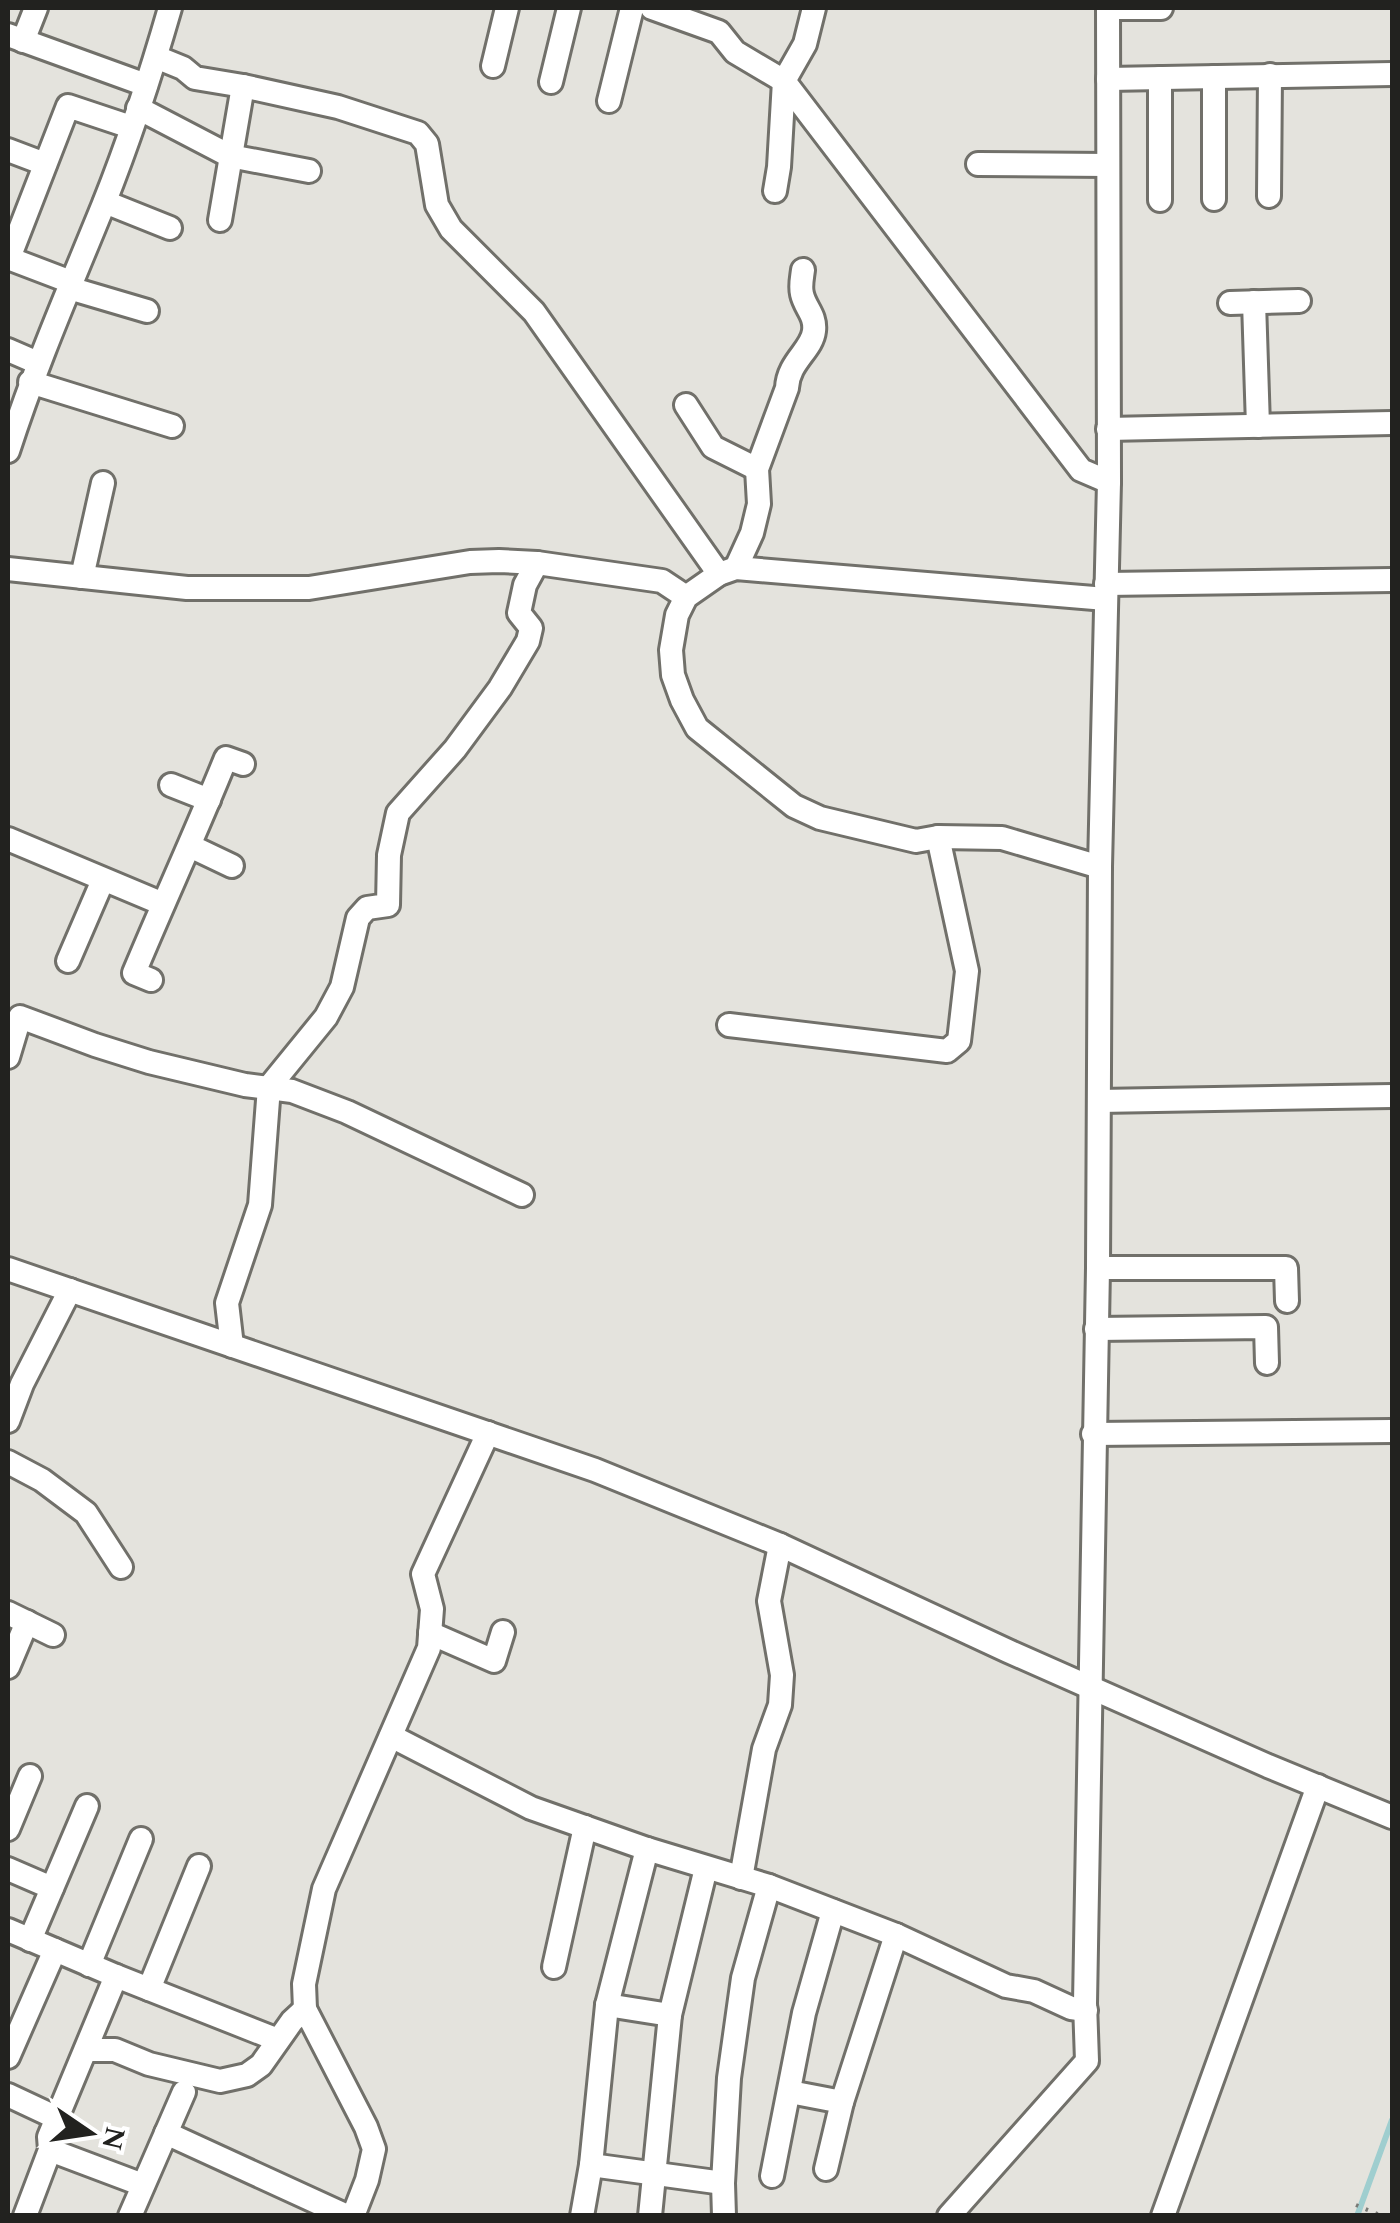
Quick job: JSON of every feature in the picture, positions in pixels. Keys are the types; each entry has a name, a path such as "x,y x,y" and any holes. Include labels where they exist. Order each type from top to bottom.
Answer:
{"street":[{"path":"36,8 15,38 146,84"},
{"path":"8,450 34,372 105,202 156,56 168,8"},
{"path":"493,66 507,8"},
{"path":"551,82 569,8"},
{"path":"609,102 632,8"},
{"path":"652,8 719,32 735,52 784,81 1081,470 1108,482"},
{"path":"775,191 784,81 806,44 814,8"},
{"path":"950,2216 1087,2060 1108,482 1108,8 1162,8"},
{"path":"156,56 195,78 338,107 418,133 427,144 438,206 451,230 534,312 728,571 1106,592 1392,580"},
{"path":"1108,78 1392,74"},
{"path":"1269,196 1270,75"},
{"path":"1214,76 1214,199"},
{"path":"1160,78 1160,200"},
{"path":"220,220 244,86"},
{"path":"147,312 8,258 68,106 134,118 230,156 308,171"},
{"path":"8,150 45,164"},
{"path":"978,164 1108,165"},
{"path":"105,202 170,228"},
{"path":"803,270 802,298 814,315 814,335 788,376 757,469 759,504 752,533 728,571 686,597 678,616 671,650 673,675 682,700 698,728 794,806 820,818 916,841 938,837 1002,838 1100,867"},
{"path":"1230,303 1299,301"},
{"path":"1254,302 1258,426"},
{"path":"8,350 34,372 172,426"},
{"path":"686,404 713,448 757,469"},
{"path":"1108,429 1392,423"},
{"path":"82,578 102,483"},
{"path":"8,569 187,588 308,588 470,562 499,561 662,580 686,597"},
{"path":"232,1346 227,1303 260,1204 269,1087 326,1016 342,988 358,918 366,908 388,905 388,855 398,813 455,748 500,688 528,642 531,628 519,613 524,585 536,563"},
{"path":"151,980 134,973 163,904 226,758 243,764"},
{"path":"171,784 209,800"},
{"path":"729,1026 947,1050 960,1042 967,971 938,837"},
{"path":"8,839 163,904"},
{"path":"190,846 232,866"},
{"path":"68,962 103,880"},
{"path":"8,1057 14,1014 95,1046 149,1062 245,1085 292,1091 347,1112 522,1195"},
{"path":"1099,1100 1392,1096"},
{"path":"1098,1268 1286,1268 1287,1301"},
{"path":"8,1269 595,1470 780,1545 1092,1688 1392,1818"},
{"path":"8,1421 22,1384 70,1290"},
{"path":"1096,1329 1266,1328 1267,1364"},
{"path":"1094,1434 1392,1431"},
{"path":"166,2133 350,2216 367,2180 374,2149 306,2009 304,1984 324,1889 429,1648 432,1609 423,1574 488,1434"},
{"path":"8,1462 42,1480 86,1514 122,1567"},
{"path":"741,1878 764,1750 780,1706 782,1675 769,1601 780,1545"},
{"path":"8,1668 17,1617 53,1635"},
{"path":"430,1633 494,1661 503,1632"},
{"path":"391,1736 531,1808 768,1886 896,1935 1006,1986 1034,1991 1071,2008 1086,2001"},
{"path":"8,1829 30,1776"},
{"path":"1163,2216 1318,1786"},
{"path":"30,1940 87,1806"},
{"path":"554,1967 585,1827"},
{"path":"90,1965 142,1840"},
{"path":"582,2216 608,2004 648,1849"},
{"path":"149,1989 199,1866"},
{"path":"650,2216 670,2016 706,1868"},
{"path":"8,1869 52,1888"},
{"path":"724,2216 729,2078 743,1978 768,1886"},
{"path":"772,2176 804,2013 833,1911"},
{"path":"8,1930 278,2040"},
{"path":"826,2170 842,2102 896,1935"},
{"path":"8,2057 55,1950"},
{"path":"26,2216 50,2150 49,2137 116,1976"},
{"path":"608,2004 670,2016"},
{"path":"86,2050 115,2050 149,2064 220,2081 247,2075 261,2066 306,2009"},
{"path":"130,2216 184,2092"},
{"path":"790,2092 842,2102"},
{"path":"8,2095 57,2118"},
{"path":"50,2150 142,2184"},
{"path":"591,2166 723,2183"}],"path":[{"path":"1356,2206 1382,2216"}],"waterway":[{"path":"1357,2216 1392,2120"}]}
